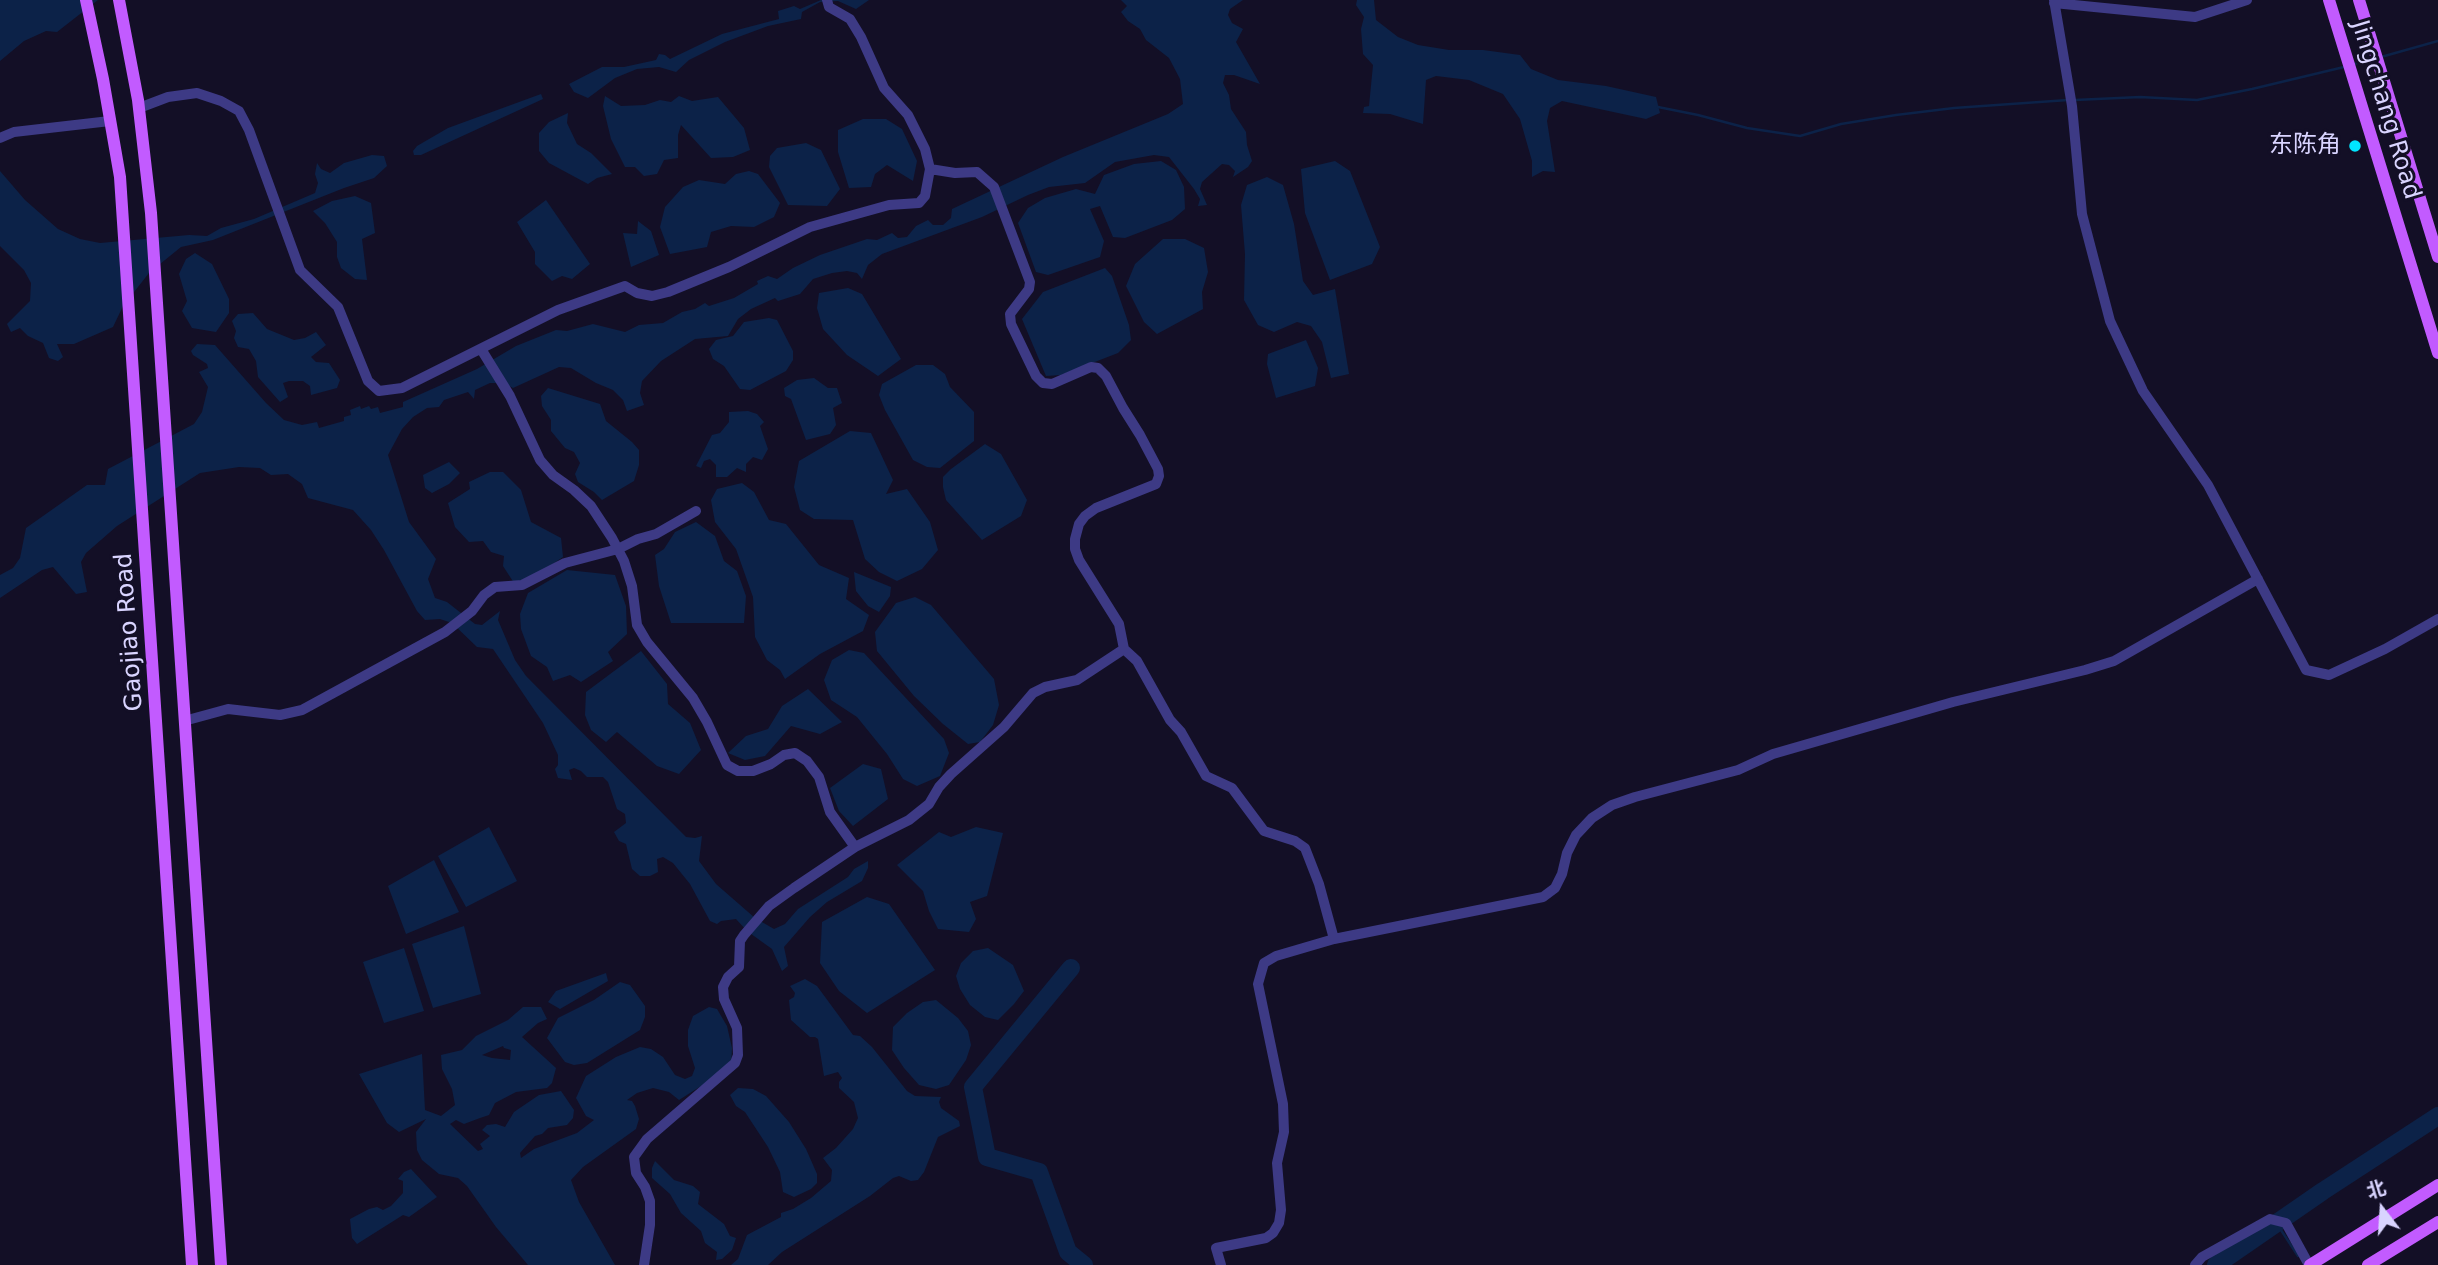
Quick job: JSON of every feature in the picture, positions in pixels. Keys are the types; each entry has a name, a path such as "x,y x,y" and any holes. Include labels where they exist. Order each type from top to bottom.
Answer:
{"main road":[{"name":"Gaojiao Road","path":"86,0 121,191 192,1265"},
{"name":"Jingchang Road","path":"2329,0 2438,353"},
{"name":"Jingchang Road","path":"2358,0 2438,257"},
{"name":"Gaojiao Road","path":"120,6 139,108 152,227 221,1265"},
{"path":"2309,1265 2438,1185"},
{"path":"2368,1265 2438,1222"}],"street":[{"path":"139,108 168,97 197,93 221,101 239,111 249,130 300,270 338,307 368,381 379,391 402,388 558,310 625,286 652,296 668,292 729,267 810,226 889,205 919,203 925,196 930,169 925,149 908,115 884,88 862,37 850,19 829,7 827,0"},
{"path":"2247,0 2195,17 2054,1 2071,100 2082,214 2110,321 2143,391 2208,485 2276,618 2306,670 2329,675 2385,649 2438,619"},
{"path":"0,138 14,132 110,121"},
{"path":"930,169 955,173 977,172 994,187 1030,282 1029,289 1010,314 1011,324 1036,376 1043,383 1052,384 1091,367 1098,368 1106,376 1158,469 1156,484 1149,489 1096,508 1085,516 1079,524 1075,550 1119,624 1124,649 1137,661 1206,776 1232,788 1264,831 1295,841 1305,848 1319,884 1334,939"},
{"path":"481,349 510,396 540,460 552,475 591,506 618,549 632,586 637,625 693,698 727,765 738,771 753,771 794,752 807,761 819,777 830,812 855,847"},
{"path":"184,721 228,709 280,715 302,710 445,632 472,611 484,595 495,587 522,585 565,563 618,549 656,534 696,511"},
{"path":"1221,1265 1216,1248 1266,1238 1279,1223 1281,1210 1277,1163 1284,1132 1283,1104 1258,984 1264,963 1276,956 1334,939 1543,897 1555,888 1576,835 1592,818 1612,805 1738,770 1773,754 1953,702 2114,661 2258,579"},
{"path":"644,1265 650,1225 650,1200 636,1173 634,1157 647,1139 735,1063 738,1055 737,1027 724,999 723,987 728,977 739,967 740,942 759,916 769,906 855,847 909,820 929,804 951,774 1004,727 1033,693 1045,687 1077,680 1124,649"},
{"path":"2195,1265 2202,1258 2270,1219 2286,1223 2309,1265"}],"water":[{"path":"0,0 98,0 57,32 46,31 24,41 0,61"},
{"path":"821,0 869,0 856,9 838,1 820,2 802,12 801,19 768,26 725,42 689,60 676,72 659,67 637,69 615,78 588,98 574,92 569,84 602,67 624,67 656,60 659,54 670,59 722,34 779,19 778,11 794,6 800,9"},
{"path":"1121,0 1243,0 1230,9 1228,15 1232,23 1243,29 1236,42 1260,84 1234,75 1225,75 1223,83 1229,95 1231,109 1246,132 1252,161 1233,177 1235,171 1229,165 1222,164 1202,182 1200,189 1207,205 1198,206 1200,199 1169,157 1154,155 1115,162 1085,183 1049,187 982,217 882,254 868,265 862,279 857,273 847,271 832,273 813,279 800,294 778,301 775,298 751,309 738,319 728,336 695,339 661,361 642,381 640,393 644,405 627,411 623,400 613,390 571,368 559,367 513,388 504,383 490,383 475,390 474,399 468,392 444,400 439,407 427,408 413,417 402,429 388,455 409,522 436,559 428,579 435,598 447,602 475,624 482,625 500,611 498,620 515,660 526,676 686,837 702,836 699,861 716,884 755,918 774,929 785,924 798,909 868,861 862,881 827,902 784,947 788,966 782,971 772,949 747,931 736,919 717,924 710,921 690,884 673,863 663,857 657,859 658,872 650,876 640,876 632,869 626,844 619,841 614,832 626,823 625,814 617,809 608,782 603,777 587,777 574,768 569,770 572,780 558,778 555,769 558,755 543,723 493,649 477,647 452,623 440,619 425,620 417,611 371,530 353,510 308,498 302,484 288,474 271,475 260,468 239,467 200,473 117,526 86,553 81,562 87,592 76,594 53,567 42,570 0,598 0,575 13,568 20,558 26,528 87,485 105,485 108,469 194,424 202,412 208,387 199,372 208,368 207,364 191,351 197,344 215,345 284,420 302,425 317,422 319,428 344,421 344,417 351,415 350,410 360,406 361,409 378,407 380,413 403,407 403,402 477,369 516,346 556,330 567,331 593,324 625,332 639,325 663,323 705,303 709,306 734,298 758,284 757,281 768,276 777,279 820,255 867,239 877,240 892,233 898,238 907,237 916,226 928,220 933,225 943,225 951,218 952,209 1063,157 1168,114 1183,104 1180,79 1169,58 1146,40 1140,29 1128,21 1121,12 1127,6"},
{"path":"1357,0 1374,0 1376,20 1398,37 1418,45 1520,55 1531,69 1558,80 1606,86 1656,97 1660,113 1646,119 1562,101 1550,108 1547,121 1555,172 1543,171 1532,177 1532,161 1520,119 1503,94 1469,80 1436,76 1426,80 1423,124 1390,114 1363,113 1364,107 1369,106 1373,65 1363,54 1361,29 1364,17 1356,5"},
{"path":"541,94 543,99 421,155 414,155 413,151 417,146 448,128"},
{"path":"605,96 621,106 645,105 660,100 671,102 679,96 692,101 718,97 744,128 750,150 733,157 711,158 681,125 678,158 664,160 657,174 644,176 635,167 625,167 611,139 603,106"},
{"path":"568,113 567,123 577,144 591,153 612,174 588,184 549,163 539,151 539,133 549,122"},
{"path":"863,119 886,119 902,129 917,161 913,181 887,165 875,174 871,187 849,188 838,152 838,130"},
{"path":"806,143 821,150 840,189 827,206 788,205 769,167 770,156 777,148"},
{"path":"372,155 384,156 387,166 374,178 213,240 181,247 149,273 123,306 113,327 74,344 57,344 63,357 58,361 49,358 43,343 28,336 20,328 11,332 7,324 30,301 31,283 24,270 0,246 0,171 25,200 58,229 80,239 100,243 189,235 207,236 221,228 254,219 315,193 318,183 315,174 317,163 321,169 330,173 344,163"},
{"path":"1161,161 1176,170 1184,187 1185,209 1172,220 1125,238 1113,237 1100,206 1090,209 1104,241 1100,257 1048,275 1036,272 1018,223 1028,208 1045,198 1076,189 1095,194 1104,175 1134,164"},
{"path":"1335,161 1350,171 1380,247 1372,264 1330,280 1305,213 1301,169"},
{"path":"749,171 758,174 780,203 774,217 754,227 731,226 711,232 707,247 670,254 660,227 665,207 683,187 699,180 725,184 736,174"},
{"path":"1267,177 1283,185 1294,224 1303,281 1313,295 1335,289 1349,374 1331,378 1322,342 1311,326 1297,322 1274,332 1258,325 1244,300 1245,254 1241,205 1247,185"},
{"path":"355,196 371,203 375,233 362,239 367,280 355,279 341,268 337,257 337,242 325,223 313,211 332,201"},
{"path":"546,200 590,264 572,279 562,276 552,281 535,264 535,252 517,222"},
{"path":"638,221 651,231 659,255 631,267 623,233 637,234"},
{"path":"1163,239 1185,239 1204,248 1208,272 1202,292 1203,309 1157,334 1144,322 1126,286 1135,264"},
{"path":"195,253 212,264 229,299 229,313 216,332 192,328 182,311 187,301 179,274 186,259"},
{"path":"1105,268 1112,276 1129,325 1131,340 1118,353 1061,375 1046,376 1022,319 1043,292"},
{"path":"848,288 862,294 901,359 878,376 847,355 823,329 817,308 819,293"},
{"path":"253,313 267,329 294,340 316,332 326,345 311,357 316,362 329,363 340,380 337,388 311,395 310,386 303,381 289,381 283,383 288,397 280,402 258,377 256,361 249,349 238,347 234,338 236,331 232,321 238,314"},
{"path":"769,318 777,320 793,351 793,360 786,371 750,390 740,389 724,366 713,359 709,349 716,340 733,336 744,322"},
{"path":"1306,340 1318,368 1315,386 1276,398 1267,364 1268,354"},
{"path":"916,365 933,365 945,374 950,387 974,412 974,441 940,468 927,467 913,460 879,395 882,384"},
{"path":"814,378 828,388 837,388 842,403 833,408 836,425 830,434 806,440 791,399 785,396 784,388 797,380"},
{"path":"548,388 600,404 606,421 639,450 639,465 634,481 602,500 578,482 575,474 580,463 574,452 565,448 551,431 551,420 542,406 541,396"},
{"path":"748,411 757,414 764,422 760,426 768,449 762,460 753,457 746,464 746,472 737,468 727,477 716,477 716,465 710,459 704,461 701,468 696,466 712,435 720,433 729,422 729,412"},
{"path":"850,431 871,433 893,480 886,494 907,489 930,522 938,550 922,569 897,581 879,572 865,559 853,520 814,519 800,510 794,487 799,461"},
{"path":"985,444 1001,454 1027,500 1021,516 982,540 946,500 943,477"},
{"path":"449,462 460,473 449,484 432,493 425,488 423,475"},
{"path":"490,472 503,472 521,490 531,522 561,538 563,557 537,575 514,583 503,566 504,556 491,552 483,541 469,542 455,527 448,503 470,489 469,482"},
{"path":"742,483 754,492 769,520 786,524 819,565 849,578 846,599 869,615 863,631 820,654 785,679 780,670 767,660 755,637 753,597 736,549 715,522 711,500 717,489"},
{"path":"696,522 715,536 724,561 737,571 746,596 744,623 671,623 659,586 655,555 664,549 675,532"},
{"path":"567,570 615,575 626,606 627,634 608,652 613,661 581,682 570,675 553,681 547,667 531,656 521,629 520,614 528,593"},
{"path":"854,572 891,587 890,596 879,612 868,606 856,591"},
{"path":"915,597 931,605 994,679 999,705 993,725 980,742 968,744 943,724 914,696 877,651 875,632 896,603"},
{"path":"849,650 864,653 944,739 949,753 940,776 917,786 903,779 857,717 831,700 824,680 832,660"},
{"path":"641,651 667,684 668,704 690,723 701,750 679,774 657,766 617,732 606,742 591,730 585,715 586,692"},
{"path":"808,689 842,722 820,734 791,726 765,756 745,760 728,753 746,736 768,729 782,706"},
{"path":"863,764 881,769 888,799 853,826 839,811 830,788"},
{"path":"489,827 517,881 466,907 438,856"},
{"path":"976,827 1003,833 987,896 970,902 976,919 969,932 938,929 923,891 897,865 939,832 951,837"},
{"path":"434,860 459,912 406,934 388,886"},
{"path":"867,897 889,904 935,970 867,1013 839,991 820,963 822,922"},
{"path":"464,926 481,994 433,1008 412,944"},
{"path":"404,948 424,1011 384,1023 363,962"},
{"path":"988,948 1013,965 1024,991 998,1020 985,1017 970,1005 956,976 961,963 973,951"},
{"path":"606,973 608,981 560,1009 548,1002 556,991"},
{"path":"805,979 817,986 853,1035 860,1036 872,1047 907,1091 915,1096 941,1097 941,1108 959,1121 960,1126 938,1137 918,1180 911,1181 899,1176 893,1178 870,1196 782,1252 768,1265 731,1265 738,1259 747,1235 811,1198 831,1181 832,1170 823,1158 853,1129 858,1118 854,1102 839,1088 842,1078 838,1072 824,1076 818,1039 810,1037 791,1020 789,1000 795,993 790,986"},
{"path":"620,982 630,985 645,1006 645,1017 640,1030 587,1063 574,1065 565,1062 547,1038 558,1018 594,1000"},
{"path":"936,1000 958,1018 968,1031 971,1045 966,1060 949,1085 936,1089 919,1085 892,1050 893,1027 923,1002"},
{"path":"523,1007 541,1007 547,1019 522,1037 556,1068 552,1083 547,1088 516,1092 495,1103 489,1115 464,1124 456,1120 450,1124 478,1151 483,1149 480,1144 490,1136 482,1130 487,1125 505,1127 514,1112 539,1095 561,1091 574,1110 573,1118 567,1125 548,1128 535,1136 520,1153 521,1158 534,1149 577,1133 594,1120 586,1116 576,1098 586,1076 616,1057 640,1047 651,1049 663,1057 675,1075 685,1079 692,1076 695,1068 688,1046 688,1030 693,1016 709,1007 717,1009 727,1026 732,1048 731,1067 679,1100 669,1092 653,1088 637,1093 627,1100 632,1101 635,1106 639,1119 636,1129 583,1167 571,1180 579,1202 615,1265 528,1265 496,1227 467,1186 458,1178 439,1174 422,1160 417,1150 416,1132 426,1119 399,1132 387,1123 359,1074 422,1054 425,1110 441,1116 455,1105 452,1089 442,1069 441,1055 462,1050 476,1036 508,1020","holes":["503,1046 511,1050 510,1060 482,1055"]},
{"path":"738,1088 753,1089 766,1096 789,1122 806,1149 817,1174 817,1183 811,1189 794,1197 783,1192 780,1172 768,1147 730,1095"},
{"path":"655,1161 674,1180 693,1186 700,1192 698,1204 724,1224 730,1236 736,1238 732,1250 722,1259 716,1260 717,1252 705,1243 701,1231 681,1213 670,1194 652,1178"},
{"path":"411,1169 437,1197 409,1217 403,1215 357,1244 352,1238 350,1219 369,1209 377,1207 383,1210 391,1206 403,1193 403,1181 398,1179"}],"waterway":[{"path":"2381,57 2438,41"},
{"path":"2354,64 2371,59"},
{"path":"2075,100 2140,97 2197,100 2344,67"},
{"path":"1658,107 1747,128 1800,136 1841,124 1896,115 2068,100"},
{"path":"1071,968 973,1087 987,1157 1039,1172 1068,1252 1084,1265"},
{"path":"2216,1265 2438,1116"},
{"path":"2279,1227 2298,1256"}],"place":[{"name":"东陈角","path":"2355,146"}]}
